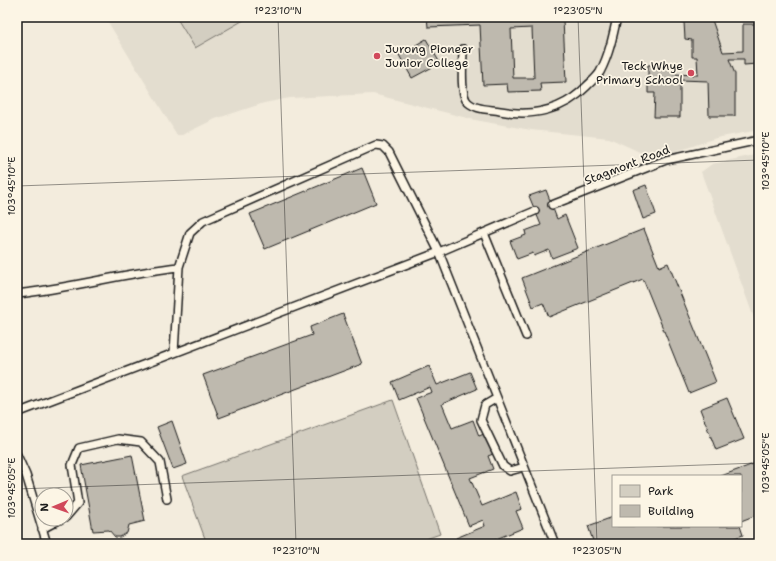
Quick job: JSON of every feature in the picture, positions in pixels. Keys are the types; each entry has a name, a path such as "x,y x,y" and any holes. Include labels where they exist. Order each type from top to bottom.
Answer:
{"lane":[{"path":"463,49 463,86 466,100 472,106 504,112 535,112 559,107 580,93 599,74 612,43 617,17"},
{"name":"Stagmont Road","path":"552,205 666,160 759,140"},
{"path":"174,353 179,267 190,233 203,221 376,145 383,146 389,152 439,252 554,544"},
{"path":"17,413 439,252 535,211"},
{"path":"484,233 526,336"},
{"path":"17,294 87,284 141,271 179,267"},
{"path":"497,398 485,405 481,420 503,466 510,471 524,467"},
{"path":"74,507 78,503 72,465 79,448 118,439 141,442 160,462 167,499"},
{"path":"17,455 26,475 47,544"},
{"path":"42,529 46,527"}],"shaded area":[{"name":"Jurong Pioneer Junior College","path":"105,17 759,17 759,130 716,138 655,159 609,138 531,130 475,120 373,94 290,98 264,103 215,119 182,135 177,135"},
{"path":"759,154 759,332 701,172 712,164"}],"green space":[{"path":"176,17 249,17 195,48"},
{"path":"393,400 440,534 412,544 207,544 182,476"}],"building":[{"path":"427,17 443,17 443,20 462,20 461,17 476,17 476,19 480,19 480,17 506,17 511,18 511,22 532,21 532,17 578,17 578,19 563,20 566,82 540,83 541,91 508,92 507,84 483,85 480,25 428,27","holes":["532,28 534,78 513,78 511,29"]},
{"path":"677,17 711,17 723,52 743,51 743,24 759,24 759,92 757,64 744,65 744,59 729,59 735,74 735,116 709,116 708,81 680,80 680,117 654,117 655,93 648,93 648,65 673,65 673,74 698,75 697,57 692,57 692,40 685,39 684,22 677,22"},
{"path":"426,39 440,63 412,78 399,55"},
{"path":"362,168 376,203 265,249 250,214"},
{"path":"646,185 656,214 643,219 633,190"},
{"path":"546,190 557,219 565,215 578,248 552,258 549,250 534,256 533,253 517,259 510,241 526,235 525,231 541,225 529,196"},
{"path":"644,229 659,267 668,263 716,382 689,393 643,279 549,317 543,303 533,307 522,278"},
{"path":"343,314 362,364 219,418 203,375 312,335 310,327"},
{"path":"429,366 437,385 470,372 477,389 442,404 452,428 473,420 479,436 484,434 493,454 488,456 493,469 470,478 482,506 516,492 522,509 516,511 523,528 484,544 458,544 456,538 485,526 483,520 469,526 416,398 432,392 430,387 399,400 392,382"},
{"path":"727,398 744,439 716,450 700,409"},
{"path":"172,421 187,464 173,469 157,427"},
{"path":"132,455 145,521 129,525 127,533 120,537 115,537 109,530 93,531 81,465"},
{"path":"759,462 759,514 742,521 742,475 724,475"},
{"path":"612,517 612,527 740,527 743,535 719,544 594,544 588,526"}],"place":[{"name":"Jurong Pioneer Junior College","path":"377,56"},
{"name":"Teck Whye Primary School","path":"691,73"}]}
